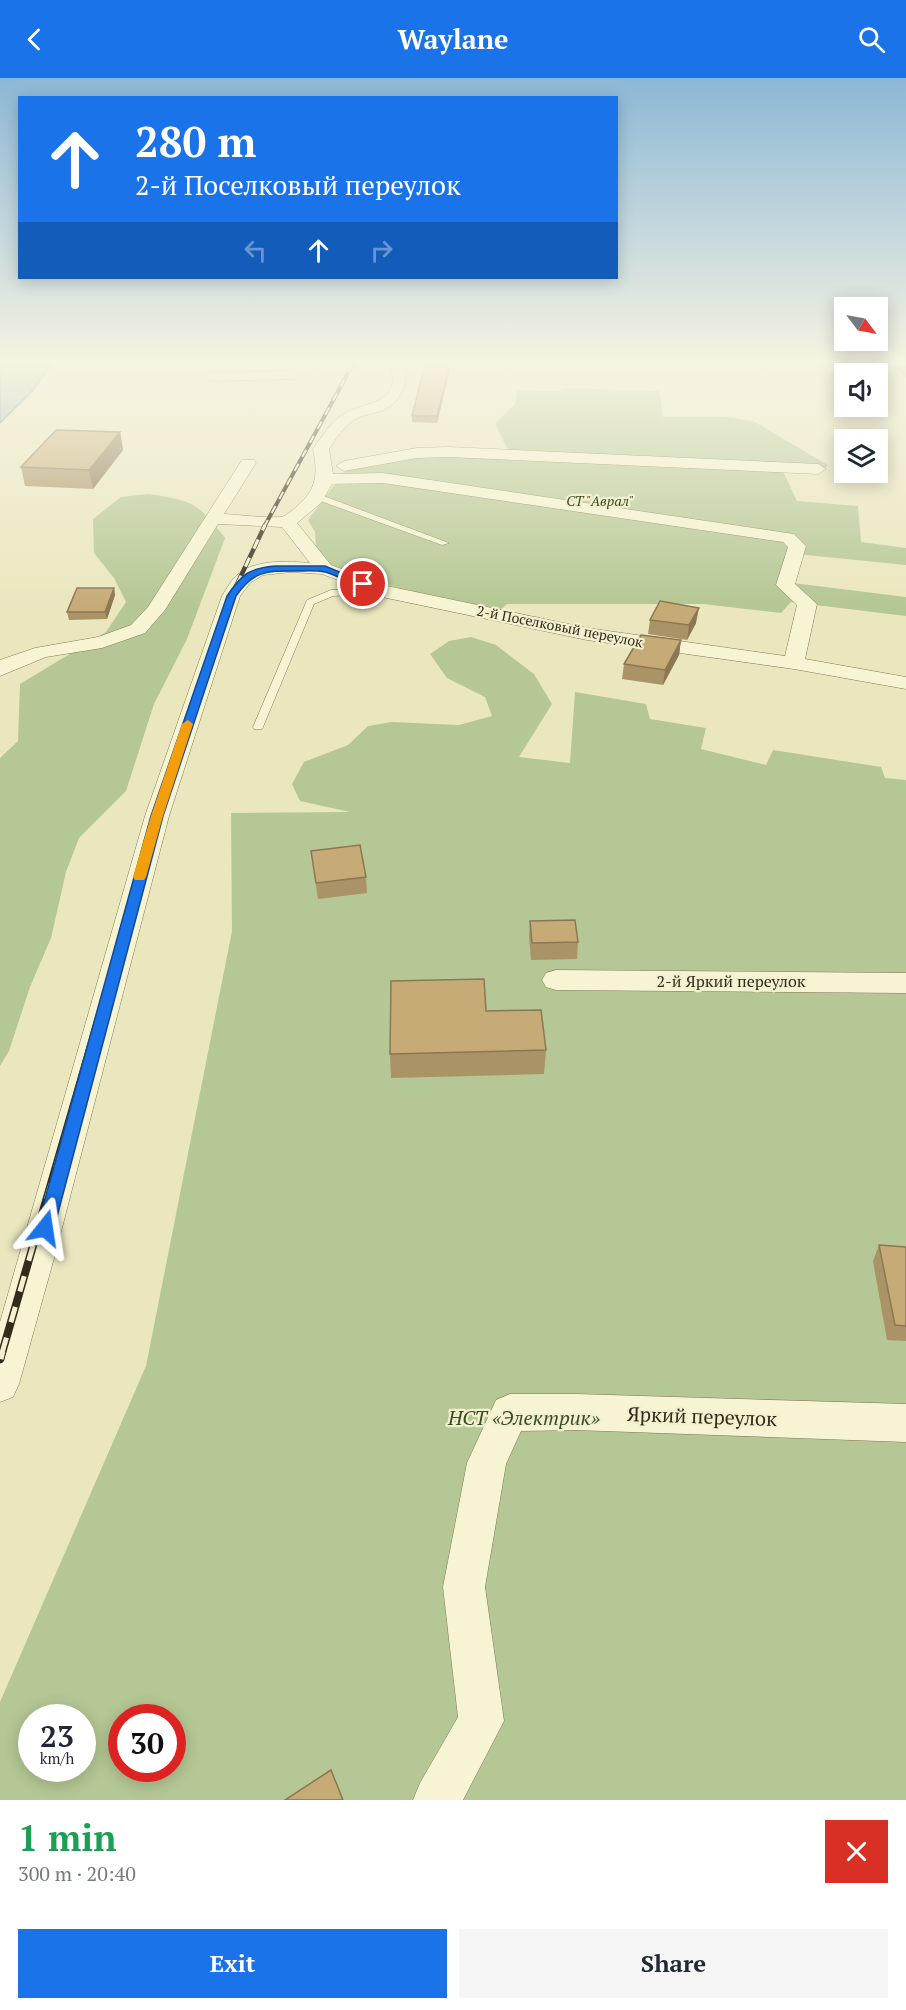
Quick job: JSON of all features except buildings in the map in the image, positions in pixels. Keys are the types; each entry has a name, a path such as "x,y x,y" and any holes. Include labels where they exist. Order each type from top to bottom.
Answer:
{"street":[{"path":"215,519 287,522 318,497 326,474 321,449 325,444"},
{"path":"326,474 417,453 449,452 819,468"},
{"path":"0,670 4,666 42,652 102,642 138,629 155,610 215,519 248,463"},
{"path":"326,474 383,478 788,537 796,546 786,585 807,604 794,663"},
{"path":"287,522 325,568"},
{"path":"0,1384 39,1251 157,816 231,596 243,579 259,570 292,567 325,568"},
{"name":"2-й Поселковый переулок","path":"325,568 382,591 587,634 794,663 906,682"},
{"name":"2-й Яркий переулок","path":"556,980 906,983"},
{"name":"Яркий переулок","path":"437,1800 481,1721 464,1587 487,1463 510,1413 576,1412 906,1423"}],"lane":[{"path":"318,497 445,543"},
{"path":"258,727 310,602 331,593 382,591"}],"green space":[{"name":"СТ \"Аврал\"","path":"505,444 793,444 828,465 825,468 781,467 797,501 858,506 861,542 906,548 906,565 796,554 793,583 906,597 906,616 791,602 781,613 703,604 507,604 500,610 416,594 317,561 315,532 308,520 353,460 508,450"},
{"path":"149,494 193,505 208,517 225,538 187,639 154,704 126,791 79,838 66,872 51,938 30,987 9,1051 0,1066 0,758 18,741 20,684 106,632 126,602 114,578 94,553 93,519 121,497"},
{"name":"НСТ «Электрик»","path":"471,637 496,645 534,674 552,704 519,757 570,763 575,692 646,704 650,719 706,728 701,749 766,765 773,750 881,767 885,778 906,780 906,1800 0,1800 0,1702 146,1366 232,931 231,813 350,812 300,801 292,784 304,762 348,745 368,726 392,722 459,725 492,716 485,697 447,678 430,654 449,641"}],"railway":[{"path":"264,526 309,444"},
{"path":"185,736 231,597 264,526"},
{"path":"103,1005 159,812 185,734"},
{"path":"2,1353 103,1004"},
{"path":"0,1359 2,1351"}],"slow traffic":[{"path":"140,877 157,816 188,724"}],"route":[{"path":"45,1228 157,816 231,596 243,579 259,570 276,568 325,568 363,584"}]}
